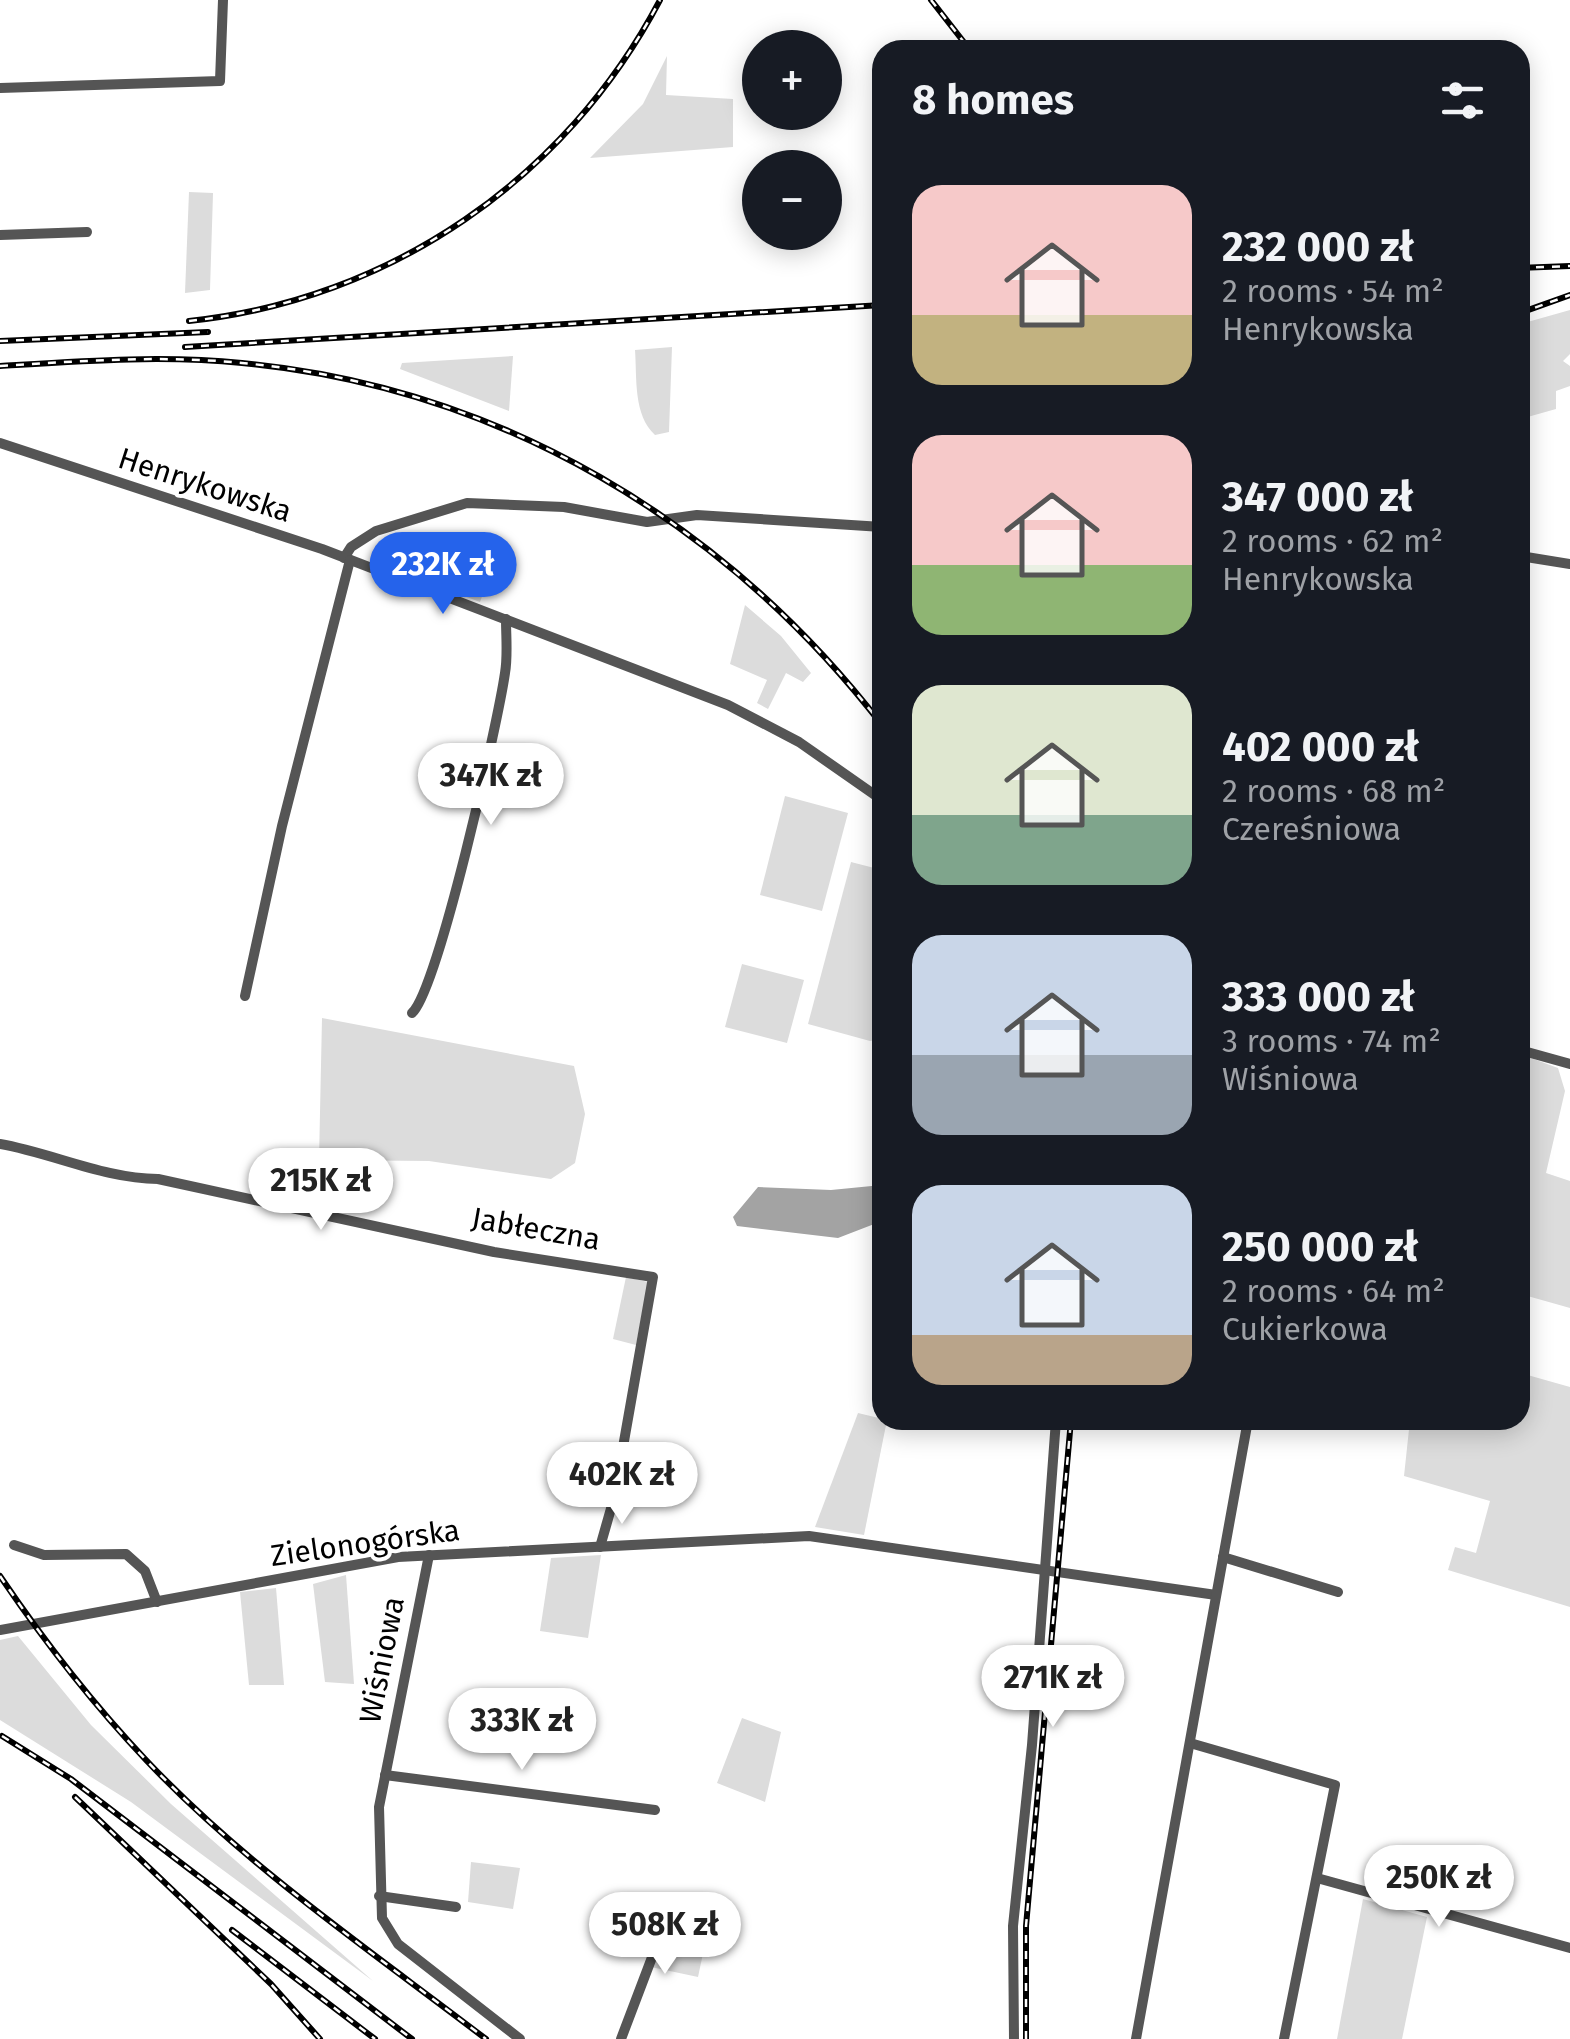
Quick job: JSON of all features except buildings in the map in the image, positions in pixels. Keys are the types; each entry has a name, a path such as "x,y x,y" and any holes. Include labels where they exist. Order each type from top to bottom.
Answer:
{"street":[{"path":"0,88 220,82 223,0"},
{"path":"0,235 87,232"},
{"name":"Henrykowska","path":"0,443 347,559 765,721 872,793"},
{"path":"246,996 282,826 350,547 376,531 467,503 564,507 647,522 697,515 872,526"},
{"path":"1530,558 1570,564"},
{"path":"412,1013 426,994 461,868 506,673 506,620"},
{"path":"1530,1053 1570,1064"},
{"name":"Jabłeczna","path":"0,1144 45,1152 130,1178 158,1179 520,1257 591,1264 653,1277 614,1498 600,1547"},
{"path":"1014,2039 1012,1926 1055,1430"},
{"path":"1136,2039 1246,1430"},
{"name":"Zielonogórska","path":"0,1630 430,1555 808,1536 1216,1595"},
{"path":"14,1546 44,1555 126,1554 145,1571 156,1602"},
{"name":"Wiśniowa","path":"430,1555 379,1807 382,1918 398,1944 520,2039"},
{"path":"1223,1558 1338,1592"},
{"path":"1190,1743 1335,1785 1284,2039"},
{"path":"384,1775 655,1810"},
{"path":"1316,1878 1570,1948"},
{"path":"379,1896 456,1907"},
{"path":"620,2039 672,1902"}],"shaded area":[{"path":"667,56 666,95 733,99 733,147 590,158 643,104"},
{"path":"189,192 213,193 210,290 185,293"},
{"path":"1570,310 1570,354 1563,361 1570,366 1570,386 1556,391 1556,409 1530,416 1530,321"},
{"path":"672,347 669,432 655,435 640,407 635,350"},
{"path":"513,356 509,411 400,369 402,363"},
{"path":"445,550 495,561 480,602 427,582 434,553"},
{"path":"745,605 781,636 811,673 803,682 786,673 768,709 757,703 767,680 730,664"},
{"path":"785,796 848,813 822,911 760,895"},
{"path":"851,862 872,867 872,1041 808,1024"},
{"path":"742,964 804,980 787,1043 725,1027"},
{"path":"322,1018 574,1066 585,1114 575,1163 551,1179 429,1161 319,1160"},
{"path":"1530,1058 1558,1068 1565,1091 1546,1173 1570,1181 1570,1308 1530,1297"},
{"path":"872,1186 872,1225 838,1238 737,1226 733,1217 758,1187 831,1190"},
{"path":"626,1277 648,1282 636,1345 613,1339"},
{"path":"1530,1376 1570,1387 1570,1607 1448,1570 1455,1547 1476,1553 1490,1501 1404,1476 1409,1430 1530,1430"},
{"path":"858,1413 872,1416 872,1430 885,1430 864,1535 815,1527"},
{"path":"601,1555 588,1638 540,1631 551,1558"},
{"path":"346,1575 354,1684 325,1682 313,1584"},
{"path":"276,1588 284,1685 249,1685 240,1592"},
{"path":"18,1636 91,1725 171,1804 373,1981 131,1802 0,1720 0,1640"},
{"path":"742,1718 781,1732 765,1802 717,1783"},
{"path":"471,1862 520,1868 513,1909 468,1902"},
{"path":"1363,1899 1427,1917 1402,2039 1337,2039"},
{"path":"676,1902 712,1911 698,1977 651,1967"}],"railway":[{"path":"189,321 263,309 334,287 402,257 465,220 523,175 575,123 621,64 660,0"},
{"path":"931,0 962,40"},
{"path":"1530,268 1570,266"},
{"path":"1530,309 1570,295"},
{"path":"185,347 872,306"},
{"path":"0,341 208,332"},
{"path":"0,366 152,359 242,363 337,377 429,401 516,435 600,477 679,528 752,586 820,652 872,713"},
{"path":"1026,2039 1026,1926 1070,1430"},
{"path":"0,1576 88,1694 185,1799 267,1872 486,2039"},
{"path":"2,1736 71,1779 412,2039"},
{"path":"75,1797 271,1984 320,2039"},
{"path":"232,1930 375,2039"}]}
